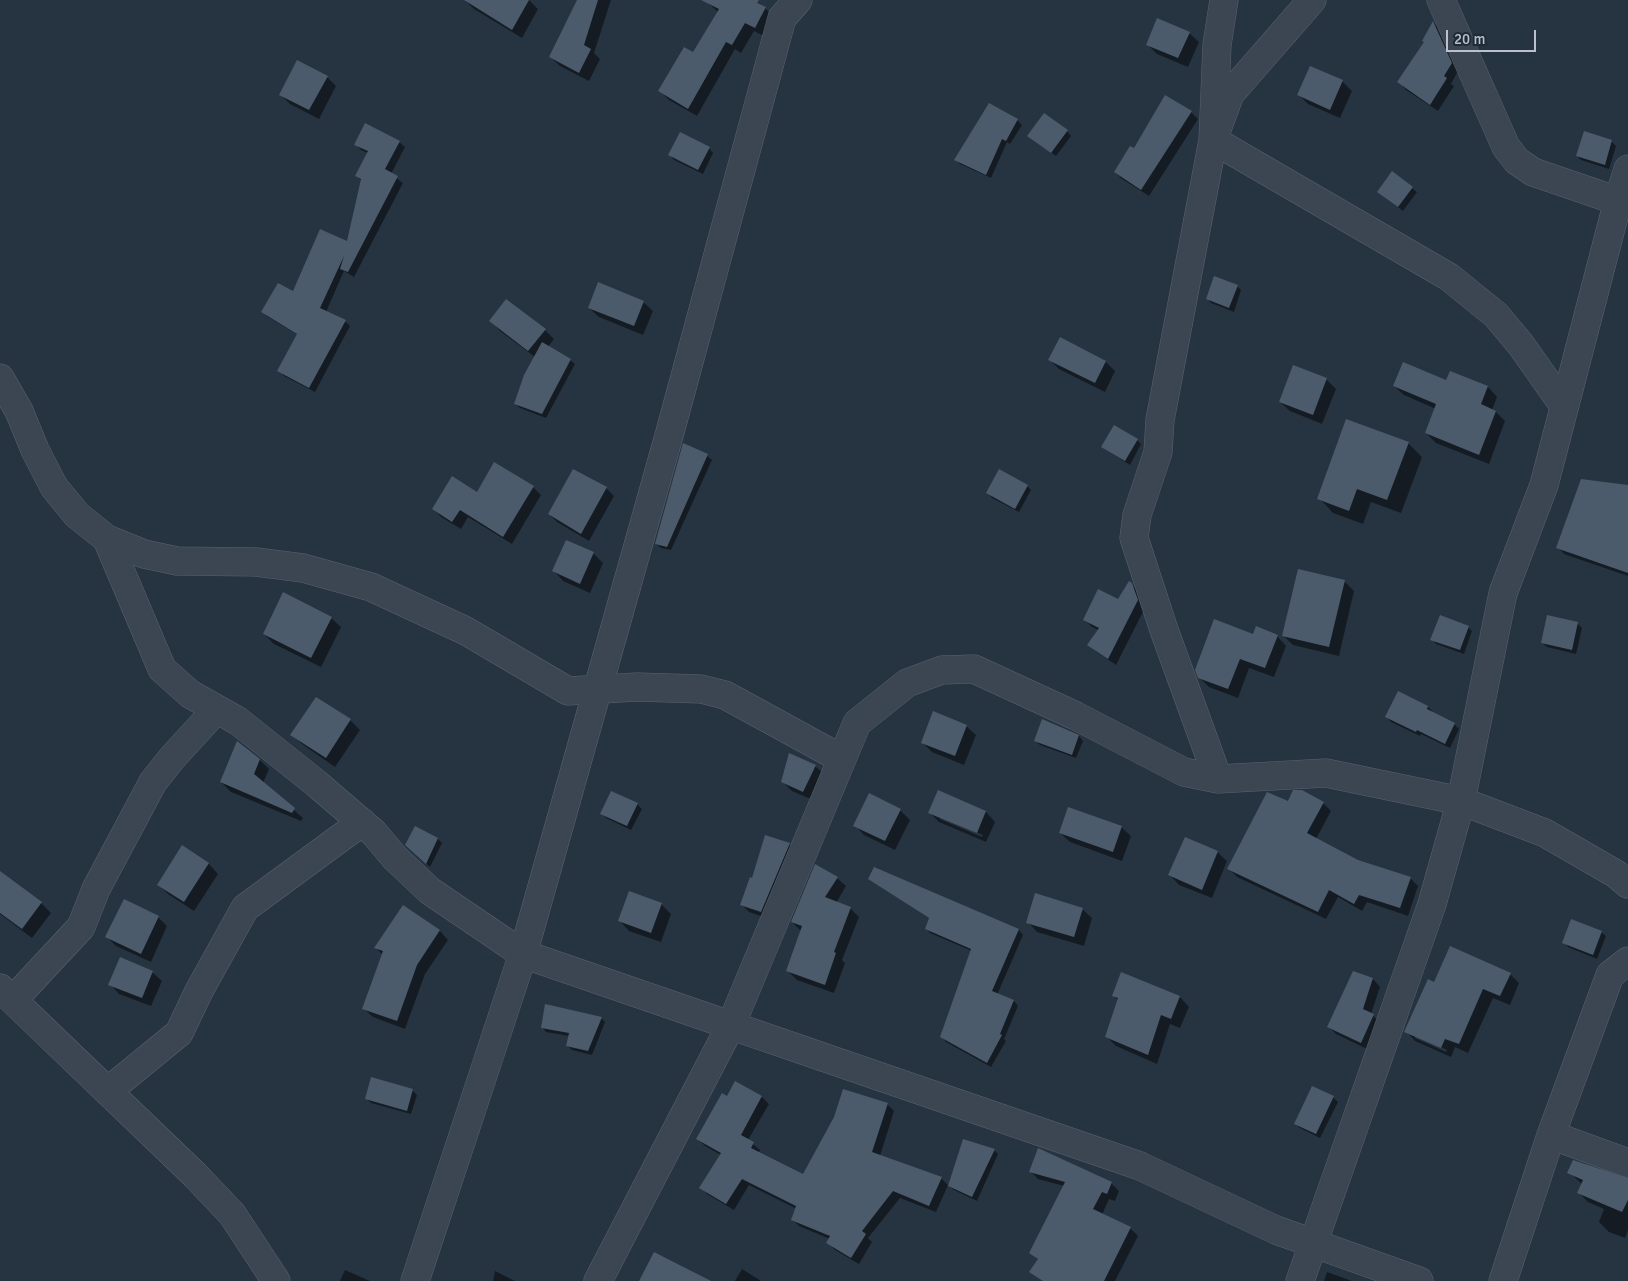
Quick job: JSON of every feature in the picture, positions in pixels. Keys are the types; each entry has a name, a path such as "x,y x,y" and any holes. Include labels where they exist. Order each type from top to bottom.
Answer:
{"street":[{"path":"415,1281 523,954 782,18 798,0"},
{"path":"1218,779 1164,630 1134,538 1137,514 1158,452 1160,420 1213,140 1217,45 1224,0"},
{"path":"1213,140 1230,94 1312,0"},
{"path":"1441,0 1506,147 1517,161 1533,172 1618,202"},
{"path":"1213,140 1448,277 1496,315 1521,345 1564,406"},
{"path":"1300,1281 1432,904 1461,801 1503,593 1544,484 1628,169"},
{"path":"0,378 19,411 35,450 54,487 78,515 107,539 144,554 177,561 256,562 303,568 371,587 466,631 568,691 637,687 701,689 725,695 842,759"},
{"path":"107,539 162,668 190,694 238,721 317,784 374,833 395,858 430,891 523,954 1140,1166 1276,1230 1419,1281"},
{"path":"598,1281 731,1025 857,723 907,683 942,670 974,669 1076,716 1184,772 1218,779 1326,773 1461,801 1545,833 1616,874 1628,884"},
{"path":"217,709 172,758 153,782 96,889 82,927 7,994 195,1174 232,1214 276,1281"},
{"path":"108,1091 179,1033 199,991 245,908 362,822"},
{"path":"1503,1281 1551,1135 1610,975 1628,961"},
{"path":"1551,1135 1628,1163"}],"building":[{"path":"464,0 529,0 512,30"},
{"path":"577,0 598,0 584,45 591,49 579,73 549,57"},
{"path":"701,0 759,0 757,3 766,7 755,28 745,23 732,45 726,42 688,109 658,91 684,47 693,52 719,9"},
{"path":"1157,18 1190,32 1178,58 1146,45"},
{"path":"1433,21 1452,63 1444,76 1447,78 1430,105 1397,82 1424,42 1422,41"},
{"path":"297,60 328,76 309,110 279,95"},
{"path":"1310,66 1343,80 1330,110 1297,95"},
{"path":"1165,95 1192,111 1141,190 1114,172 1130,146 1134,148"},
{"path":"989,103 1018,119 1006,141 1002,139 986,175 954,160"},
{"path":"1044,113 1068,130 1051,153 1027,136"},
{"path":"365,123 400,141 385,169 398,176 348,272 340,269 344,256 320,308 346,320 309,388 277,371 297,334 261,312 278,283 293,291 320,229 347,241 361,179 355,176 368,151 354,145"},
{"path":"1584,131 1612,140 1605,165 1576,156"},
{"path":"680,132 710,147 698,170 668,155"},
{"path":"1392,171 1413,187 1398,207 1377,192"},
{"path":"1214,276 1238,285 1229,308 1206,299"},
{"path":"598,282 644,301 634,326 588,308"},
{"path":"506,299 546,329 528,351 489,321"},
{"path":"1060,337 1106,361 1095,383 1048,360"},
{"path":"542,342 571,359 542,414 514,404 524,375"},
{"path":"1403,362 1446,380 1450,371 1488,386 1481,404 1496,411 1479,455 1425,433 1436,404 1393,386"},
{"path":"1293,365 1327,378 1313,415 1279,402"},
{"path":"1346,419 1409,442 1387,500 1357,489 1349,511 1317,499"},
{"path":"1114,425 1138,439 1125,461 1101,447"},
{"path":"683,443 708,454 667,547 655,544"},
{"path":"494,462 534,486 503,537 460,510 452,522 432,509 452,476 477,492"},
{"path":"573,469 607,487 581,534 548,514"},
{"path":"999,469 1028,485 1015,509 986,493"},
{"path":"1581,479 1628,485 1628,573 1556,548"},
{"path":"566,540 594,552 580,584 552,571"},
{"path":"1298,569 1345,580 1329,647 1282,636"},
{"path":"1129,581 1132,583 1138,600 1108,659 1087,645 1099,628 1083,620 1098,589 1118,599"},
{"path":"283,592 332,617 311,658 263,634"},
{"path":"1440,615 1469,626 1460,650 1430,640"},
{"path":"1547,615 1578,622 1572,650 1541,643"},
{"path":"1214,619 1253,634 1256,626 1278,635 1265,668 1240,659 1228,689 1198,678 1195,670"},
{"path":"1398,691 1428,706 1427,709 1455,723 1445,744 1385,717"},
{"path":"316,697 351,719 326,758 290,735"},
{"path":"933,711 967,725 955,756 921,743"},
{"path":"1042,719 1079,735 1072,755 1034,741"},
{"path":"237,741 260,759 254,774 295,808 292,813 220,782"},
{"path":"789,753 816,765 803,792 781,782"},
{"path":"938,790 986,811 977,833 928,813"},
{"path":"1293,790 1302,790 1324,802 1307,833 1358,860 1411,877 1400,908 1359,895 1354,904 1329,890 1318,912 1227,869 1267,792 1288,801"},
{"path":"611,791 638,803 627,826 600,814"},
{"path":"869,793 901,809 885,841 853,826"},
{"path":"1068,807 1122,826 1113,852 1059,833"},
{"path":"415,826 438,838 426,864 405,845"},
{"path":"765,835 790,843 761,912 740,905 750,877 752,878"},
{"path":"1185,837 1218,851 1202,890 1168,875"},
{"path":"182,845 209,863 184,902 157,885"},
{"path":"815,864 838,877 825,897 851,907 834,952 836,953 825,985 786,971 802,926 791,922"},
{"path":"874,867 1019,929 992,991 1014,1000 1000,1034 1002,1035 987,1063 940,1037 971,949 925,929 929,918 868,879"},
{"path":"0,871 42,902 22,929 0,913"},
{"path":"629,891 662,903 651,933 618,921"},
{"path":"1035,893 1083,908 1074,937 1026,923"},
{"path":"124,899 159,916 141,954 105,937"},
{"path":"403,905 440,930 417,965 397,1021 362,1009 383,951 374,948"},
{"path":"1571,919 1602,931 1593,955 1562,943"},
{"path":"1450,946 1511,973 1500,996 1483,989 1459,1044 1445,1039 1441,1048 1404,1032 1428,979 1434,982"},
{"path":"120,957 153,971 142,998 108,985"},
{"path":"1353,971 1373,978 1363,1009 1374,1014 1361,1043 1327,1027"},
{"path":"1121,972 1180,996 1171,1019 1161,1015 1148,1055 1105,1037 1118,998 1112,996"},
{"path":"545,1004 602,1017 588,1051 566,1046 569,1033 541,1028"},
{"path":"371,1077 413,1089 407,1111 365,1099"},
{"path":"735,1081 762,1096 741,1135 754,1142 751,1148 803,1174 834,1117 843,1089 888,1103 872,1152 942,1177 929,1206 893,1191 862,1231 866,1234 851,1258 826,1243 830,1236 791,1220 796,1206 742,1179 726,1204 699,1188 721,1153 696,1139 722,1093 727,1096"},
{"path":"1312,1086 1334,1096 1316,1134 1294,1124"},
{"path":"963,1139 995,1149 972,1197 948,1186"},
{"path":"1038,1148 1112,1182 1107,1194 1102,1192 1093,1209 1131,1227 1104,1281 1043,1281 1029,1272 1038,1259 1029,1253 1065,1182 1029,1172"},
{"path":"1573,1160 1628,1178 1628,1200 1622,1212 1577,1193 1583,1180 1567,1173"},
{"path":"654,1252 711,1281 639,1281"}]}
